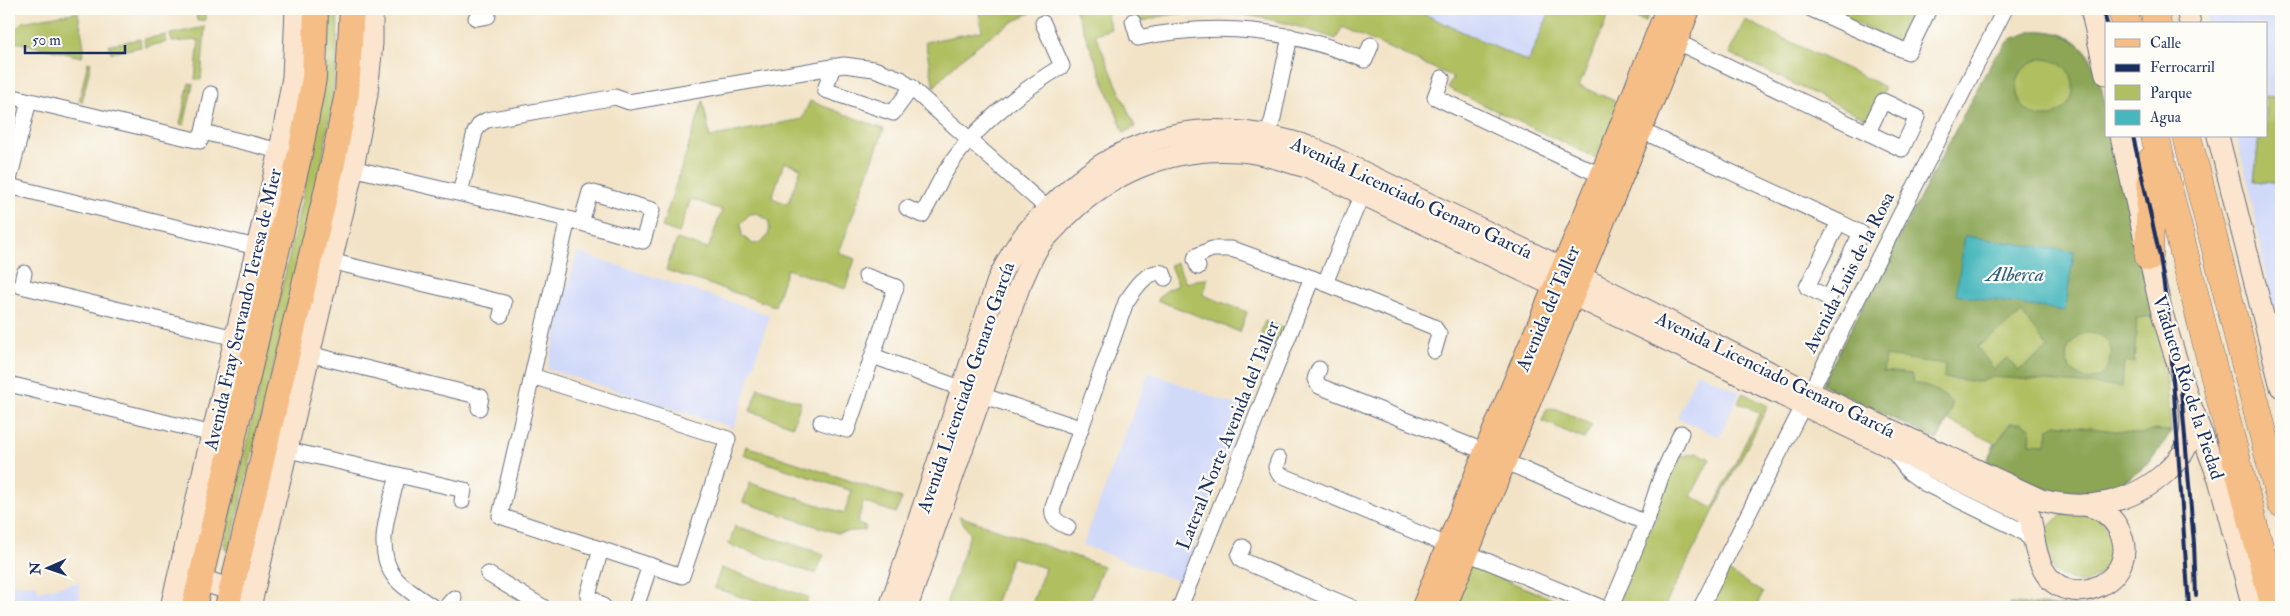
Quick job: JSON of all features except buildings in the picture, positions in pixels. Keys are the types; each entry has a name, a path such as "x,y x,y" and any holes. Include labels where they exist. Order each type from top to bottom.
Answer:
{"highway":[{"path":"2122,9 2126,22"},
{"path":"2154,9 2157,22"},
{"path":"2149,257 2154,138"},
{"name":"Viaducto Río de la Piedad","path":"2155,138 2275,607"},
{"path":"2187,138 2281,503"}],"main road":[{"name":"Avenida Fray Servando Teresa de Mier","path":"187,605 190,576 302,144 314,78 316,9"},
{"path":"229,598 343,166 352,9"},
{"name":"Avenida del Taller","path":"1424,607 1443,593 1495,456 1568,282 1640,130 1648,85 1668,9"},
{"name":"Avenida del Taller","path":"1568,282 1602,176 1648,85 1675,41 1688,9"}],"street":[{"name":"Avenida Fray Servando Teresa de Mier","path":"190,576 213,434 280,151 293,77 296,9"},
{"path":"190,576 229,598 253,606 330,261 343,166 370,76 372,9"},
{"path":"1811,9 1908,52 1929,9"},
{"name":"Avenida Luis de la Rosa","path":"1701,607 2005,9"},
{"path":"2091,9 2105,70"},
{"path":"2186,9 2189,22"},
{"path":"1133,21 1138,38 1182,30 1206,28 1253,30 1290,36 1336,49 1365,60 1371,45"},
{"path":"907,208 922,215 944,173 971,140 1020,94 1062,66 1043,23"},
{"path":"1268,134 1290,36"},
{"path":"1675,41 1868,132"},
{"path":"460,192 473,140 480,124 487,120 614,97 629,102 833,66 854,66 882,71 901,79 912,87 1048,209"},
{"path":"833,66 825,90 893,113 912,87"},
{"path":"1442,78 1435,97 1602,176"},
{"path":"9,96 200,141 211,94"},
{"path":"9,180 29,101"},
{"name":"Avenida Licenciado Genaro García","path":"907,607 948,463 972,392 1038,248 1078,205 1165,136 1196,131 1224,130 1268,134 1310,158 1806,399 2020,492 2049,502 2099,505 2128,497 2153,484 2182,454 2189,441 2191,426 2189,401"},
{"path":"1640,130 1839,222 1861,233 1829,298 1807,287 1839,222"},
{"path":"202,132 280,151"},
{"name":"Viaducto Río de la Piedad","path":"2121,138 2162,313 2189,401 2219,479 2253,607"},
{"path":"2219,138 2276,348 2281,387"},
{"name":"Avenida Licenciado Genaro García","path":"972,392 998,280 1010,255 1026,231 1048,209 1079,180 1114,155 1188,153 1214,150 1310,158 1362,194 1568,282"},
{"path":"343,166 460,192 574,221 643,241 652,210 590,192 574,221 532,376 500,516 682,576 728,439 532,376"},
{"path":"9,186 256,247"},
{"name":"Lateral Norte Avenida del Taller","path":"1180,607 1204,542 1318,281 1362,194"},
{"path":"1198,267 1195,259 1198,254 1212,250 1231,249 1434,327 1439,334 1434,351"},
{"path":"330,261 504,303 501,315"},
{"path":"24,273 21,286 235,338"},
{"path":"1068,526 1056,522 1052,512 1080,428 1126,302 1138,285 1155,273 1163,274 1165,278"},
{"path":"821,422 847,430 896,287 866,276"},
{"path":"998,280 1019,287"},
{"path":"309,354 481,397 479,408"},
{"path":"873,356 1080,428"},
{"path":"1319,369 1316,379 1319,386 1495,456 1646,523"},
{"path":"9,384 213,434"},
{"name":"Avenida Licenciado Genaro García","path":"1806,399 1890,446 2024,511 2030,517 2033,542 2043,570 2058,585 2076,591 2094,589 2103,584 2118,570 2124,553 2125,543 2111,518 2096,507 2085,505"},
{"path":"1611,607 1646,523 1661,477 1681,433"},
{"path":"288,450 464,490 462,501"},
{"path":"1278,459 1276,467 1279,474 1458,550 1600,607"},
{"name":"Avenida Licenciado Genaro García","path":"890,607 948,463"},
{"path":"398,475 384,537 386,560 396,579 433,607"},
{"path":"1243,547 1239,556 1241,560 1351,607"},
{"path":"601,549 588,595 604,607"},
{"path":"636,607 650,565"},
{"path":"488,574 543,607"}],"shaded area":[{"path":"1413,9 1551,9 1528,62"},
{"path":"2205,9 2281,9 2281,334 2275,322 2249,186 2237,138 2268,138 2268,22 2208,22"},
{"path":"577,252 770,315 734,428 547,369"},
{"path":"1149,372 1245,409 1180,582 1083,545"},
{"path":"1697,372 1740,392 1719,437 1677,418"},
{"path":"79,582 80,607 9,607 9,585 37,584 38,591"}],"green space":[{"path":"196,9 205,9 205,20 197,21"},
{"path":"329,9 337,9 338,28 336,67 322,163 229,551 225,548 224,544 318,127 327,59"},
{"path":"996,9 1039,9 1009,24 982,42 957,63 934,87 925,42 982,31 979,12"},
{"path":"1075,9 1117,9 1106,12 1111,29 1095,34 1135,127 1124,133"},
{"path":"1136,9 1413,9 1528,62 1551,9 1611,9 1579,86 1620,103 1596,158 1448,88 1453,77 1342,27 1336,39 1296,26 1254,16 1212,12 1165,16 1139,22"},
{"path":"1614,9 1651,9 1645,22"},
{"path":"1823,9 1924,9 1907,46"},
{"path":"78,12 84,47 82,57 11,41 16,28 22,22"},
{"path":"1745,20 1885,87 1869,120 1729,53"},
{"path":"205,27 201,80 195,79 199,40 172,42 170,34"},
{"path":"2034,31 2057,33 2077,43 2088,54 2104,108 2105,138 2107,138 2158,316 2168,390 2171,431 2150,462 2129,479 2107,489 2085,492 2043,488 1986,462 1995,443 1948,420 1937,440 1822,384 1993,59 2011,39"},
{"path":"2034,31 2055,33 2071,39 2084,50 2093,64 2100,80 2103,98 2105,138 2114,138 2158,316 2137,318 2134,363 2124,362 2122,387 1993,377 1980,382 1944,378 1945,364 1885,356 1883,371 1911,374 1913,382 1939,393 1952,404 1948,420 1937,440 1822,384 1993,59 2011,39","holes":["2040,59 2059,64 2068,72 2073,84 2073,91 2070,101 2066,106 2058,113 2046,117 2034,115 2025,109 2019,100 2017,88 2019,77 2026,67","2022,313 2048,348 2018,371 2008,358 1994,369 1977,347","2084,333 2099,335 2108,342 2111,352 2110,362 2104,372 2096,378 2086,379 2074,373 2069,368 2067,362 2066,356 2070,345 2078,336"]},
{"path":"166,35 167,42 145,47 144,39"},
{"path":"140,39 141,47 111,53 109,45"},
{"path":"88,62 91,63 82,102 79,101"},
{"path":"189,83 193,84 184,125 180,124"},
{"path":"2268,96 2281,98 2281,184 2254,181 2259,138 2268,138"},
{"path":"703,101 710,137 802,119 810,101 884,129 839,253 855,259 845,289 787,269 775,306 666,270 677,239 708,249 722,210 691,199 679,233 662,227","holes":["784,162 801,168 788,204 772,198","757,213 768,220 769,233 765,239 753,244 742,236 741,223 750,214"]},
{"path":"1177,263 1186,283 1208,278 1203,295 1247,312 1240,332 1157,300 1166,290 1178,285 1170,265"},
{"path":"1265,321 1286,329 1279,346 1258,339"},
{"path":"758,388 801,402 793,426 750,411"},
{"path":"1743,393 1768,406 1664,607 1606,607 1641,533 1658,517 1654,514 1666,459 1698,453 1710,459 1691,496 1713,508 1760,413 1738,402"},
{"path":"1550,408 1557,409 1592,425 1584,439 1542,421 1546,411"},
{"path":"2010,423 2021,423 2031,428 2030,443 2046,444 2048,429 2056,424 2141,434 2151,430 2171,431 2153,457 2131,476 2105,488 2073,492 2042,488 2021,480 1986,462"},
{"path":"746,446 902,498 896,513 863,502 857,524 866,527 865,530 837,533 743,502 750,483 844,513 852,491 743,455"},
{"path":"2069,512 2100,517 2116,544 2111,567 2084,584 2054,573 2046,545 2045,538 2051,524"},
{"path":"959,516 1103,566 1088,607 1031,607 1045,568 1012,557 994,607 945,607 970,534"},
{"path":"735,526 824,554 816,574 729,545"},
{"path":"1460,562 1573,607 1441,607"},
{"path":"721,568 808,597 805,607 772,607 714,588"},
{"path":"1728,571 1763,593 1756,607 1710,607"},
{"path":"2009,604 2104,607 2009,607"}],"water":[{"name":"Alberca","path":"1965,236 2074,252 2065,311 1956,295"}],"railway":[{"path":"2103,9 2106,22"},
{"path":"2133,138 2160,257 2169,321 2189,607"},
{"path":"2180,378 2194,544 2196,595"}]}
